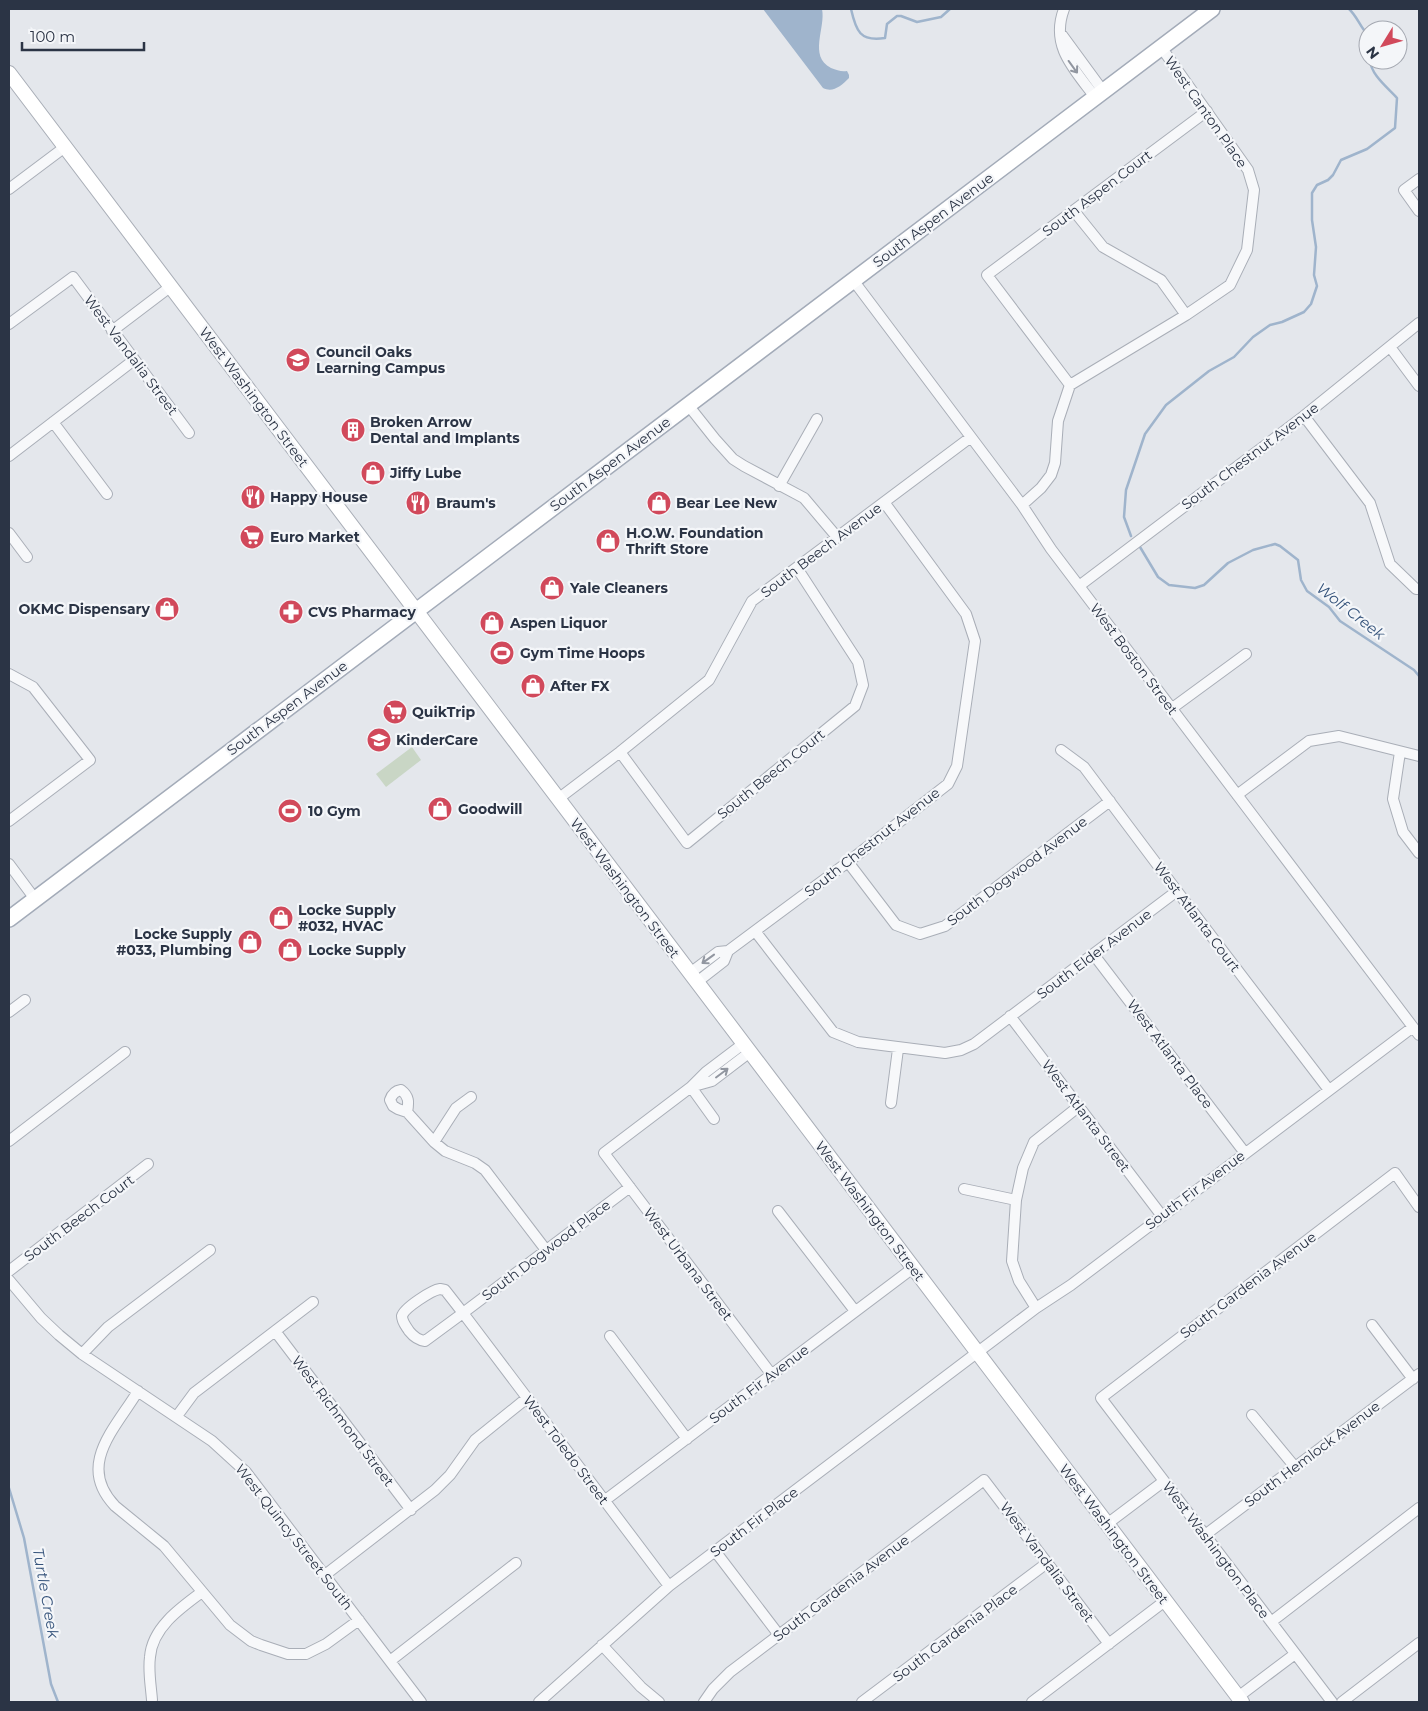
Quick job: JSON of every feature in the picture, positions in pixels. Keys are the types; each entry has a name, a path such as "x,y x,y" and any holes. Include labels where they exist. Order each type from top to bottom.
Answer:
{"main road":[{"name":"South Aspen Avenue","path":"9,919 1212,9"},
{"name":"West Washington Street","path":"9,73 1240,1700"}],"street":[{"path":"1064,9 1060,20 1060,33 1099,94"},
{"name":"West Canton Place","path":"1160,47 1248,170 1254,190 1246,250 1230,285 1186,315"},
{"name":"South Aspen Court","path":"1070,385 987,275 1207,111"},
{"path":"9,189 65,147"},
{"path":"1419,179 1404,190 1419,211"},
{"path":"1022,505 1041,488 1051,475 1056,463 1058,421 1070,385 1186,315 1161,280 1103,247 1074,211"},
{"name":"West Vandalia Street","path":"9,324 72,277 189,432"},
{"name":"West Boston Street","path":"853,280 1022,505 1042,536 1171,709 1416,1031"},
{"path":"112,331 170,286"},
{"name":"South Chestnut Avenue","path":"1079,586 1304,416 1419,323"},
{"path":"1390,347 1419,386"},
{"path":"9,456 134,360"},
{"path":"688,405 715,440 733,458 779,486 804,498 838,537"},
{"path":"1304,416 1370,503 1390,564 1419,590"},
{"path":"779,486 817,419"},
{"path":"53,422 107,494"},
{"name":"South Beech Avenue","path":"558,799 709,680 752,601 971,437"},
{"name":"South Chestnut Avenue","path":"693,978 724,961 728,951 848,862 948,784 957,766 975,641 966,614 884,502"},
{"path":"9,533 27,556"},
{"name":"South Beech Court","path":"620,752 688,843 855,706 862,684 858,662 797,568"},
{"path":"1171,709 1246,654"},
{"path":"9,674 33,687 90,760 9,821"},
{"path":"1238,795 1309,741 1339,736 1419,756"},
{"name":"West Atlanta Court","path":"1061,750 1084,767 1329,1090"},
{"path":"1400,752 1393,799 1403,832 1419,853"},
{"name":"South Dogwood Avenue","path":"848,862 896,925 920,934 945,926 1110,801"},
{"path":"9,864 35,899"},
{"name":"South Elder Avenue","path":"1010,1016 1177,892"},
{"path":"755,931 833,1032 858,1042 945,1053 961,1050 974,1044 1010,1016"},
{"name":"West Atlanta Place","path":"1094,955 1245,1153"},
{"path":"9,1012 25,1000"},
{"name":"West Atlanta Street","path":"1010,1016 1162,1216"},
{"name":"South Fir Avenue","path":"977,1352 1036,1308 1071,1285 1329,1090 1416,1031"},
{"path":"714,1119 691,1087 712,1081 747,1048"},
{"path":"891,1103 898,1048"},
{"path":"9,1141 125,1052"},
{"name":"West Urbana Street","path":"691,1087 604,1153 772,1375"},
{"path":"434,1142 456,1108 471,1097"},
{"path":"1036,1308 1019,1281 1012,1261 1016,1200 1023,1168 1034,1142 1078,1107"},
{"path":"407,1112 434,1142 445,1151 475,1163 485,1170 546,1250"},
{"name":"South Beech Court","path":"9,1271 148,1164"},
{"name":"South Gardenia Avenue","path":"1101,1398 1395,1173 1419,1207"},
{"name":"South Dogwood Place","path":"463,1313 444,1290 440,1289 433,1290 405,1311 402,1316 403,1322 413,1336 419,1341 425,1341 463,1313 630,1187"},
{"path":"964,1189 1016,1200"},
{"path":"778,1211 855,1312"},
{"path":"82,1354 108,1327 210,1250"},
{"name":"South Fir Avenue","path":"604,1501 913,1268"},
{"name":"West Quincy Street South","path":"9,1280 40,1318 82,1354 212,1441 246,1472 421,1702"},
{"path":"177,1416 194,1393 313,1302"},
{"name":"West Toledo Street","path":"463,1313 669,1586"},
{"path":"1372,1325 1416,1376"},
{"name":"West Richmond Street","path":"275,1331 410,1510"},
{"path":"610,1336 687,1439"},
{"name":"South Fir Place","path":"539,1702 669,1586 977,1352"},
{"name":"South Hemlock Avenue","path":"1204,1535 1416,1376"},
{"path":"138,1391 103,1446 98,1465 101,1486 108,1499 164,1546 222,1617 238,1632 261,1645 288,1654 298,1655 314,1651 359,1620"},
{"path":"325,1575 443,1483 468,1448 484,1432 527,1398"},
{"name":"West Washington Place","path":"1101,1398 1332,1702"},
{"path":"1252,1415 1295,1467"},
{"name":"West Vandalia Street","path":"984,1480 1109,1644"},
{"name":"South Gardenia Avenue","path":"704,1702 713,1689 730,1672 984,1480"},
{"path":"1107,1524 1164,1481"},
{"path":"1271,1622 1419,1508"},
{"path":"715,1551 779,1635"},
{"path":"390,1661 516,1563"},
{"name":"South Gardenia Place","path":"862,1702 1047,1563"},
{"path":"152,1700 150,1657 153,1642 168,1620 202,1592"},
{"path":"1032,1702 1165,1601"},
{"path":"1342,1702 1419,1643"},
{"path":"602,1645 641,1687 659,1702"},
{"path":"1240,1700 1295,1654"}],"green space":[{"path":"412,747 421,760 386,787 376,774"}],"water":[{"path":"763,9 822,9 823,16 819,41 820,56 824,63 831,68 847,71 849,78 834,89 823,88"}],"waterway":[{"name":"Wolf Creek","path":"851,9 860,33 877,39 885,38 887,24 897,16 917,22 941,17 950,9"},
{"path":"1349,9 1358,21"},
{"path":"1131,536 1124,517 1126,490 1145,434 1166,405 1209,371 1234,357 1253,337 1270,325 1304,312 1311,304 1317,286 1314,275 1316,247 1312,220 1312,193 1317,185 1328,180 1333,175 1341,160 1367,149 1395,128 1397,98 1373,70"},
{"name":"Wolf Creek","path":"1140,547 1158,577 1169,585 1195,588 1204,585 1228,563 1253,550 1275,544 1280,546 1298,560 1301,580 1307,591 1329,607 1340,621 1414,670 1419,676"},
{"name":"Turtle Creek","path":"9,1488 24,1538 51,1684 58,1702"}],"place":[{"name":"Council Oaks Learning Campus","path":"298,360"},
{"name":"Broken Arrow Dental and Implants","path":"353,430"},
{"name":"Jiffy Lube","path":"373,473"},
{"name":"Happy House","path":"253,497"},
{"name":"Braum's","path":"418,503"},
{"name":"Bear Lee New","path":"659,503"},
{"name":"Euro Market","path":"252,537"},
{"name":"H.O.W. Foundation Thrift Store","path":"608,541"},
{"name":"Yale Cleaners","path":"552,588"},
{"name":"OKMC Dispensary","path":"167,609"},
{"name":"CVS Pharmacy","path":"291,612"},
{"name":"Aspen Liquor","path":"492,623"},
{"name":"Gym Time Hoops","path":"502,653"},
{"name":"After FX","path":"533,686"},
{"name":"QuikTrip","path":"395,712"},
{"name":"KinderCare","path":"379,740"},
{"name":"Goodwill","path":"440,809"},
{"name":"10 Gym","path":"290,811"},
{"name":"Locke Supply #032, HVAC","path":"281,918"},
{"name":"Locke Supply #033, Plumbing","path":"250,942"},
{"name":"Locke Supply","path":"290,950"}]}
